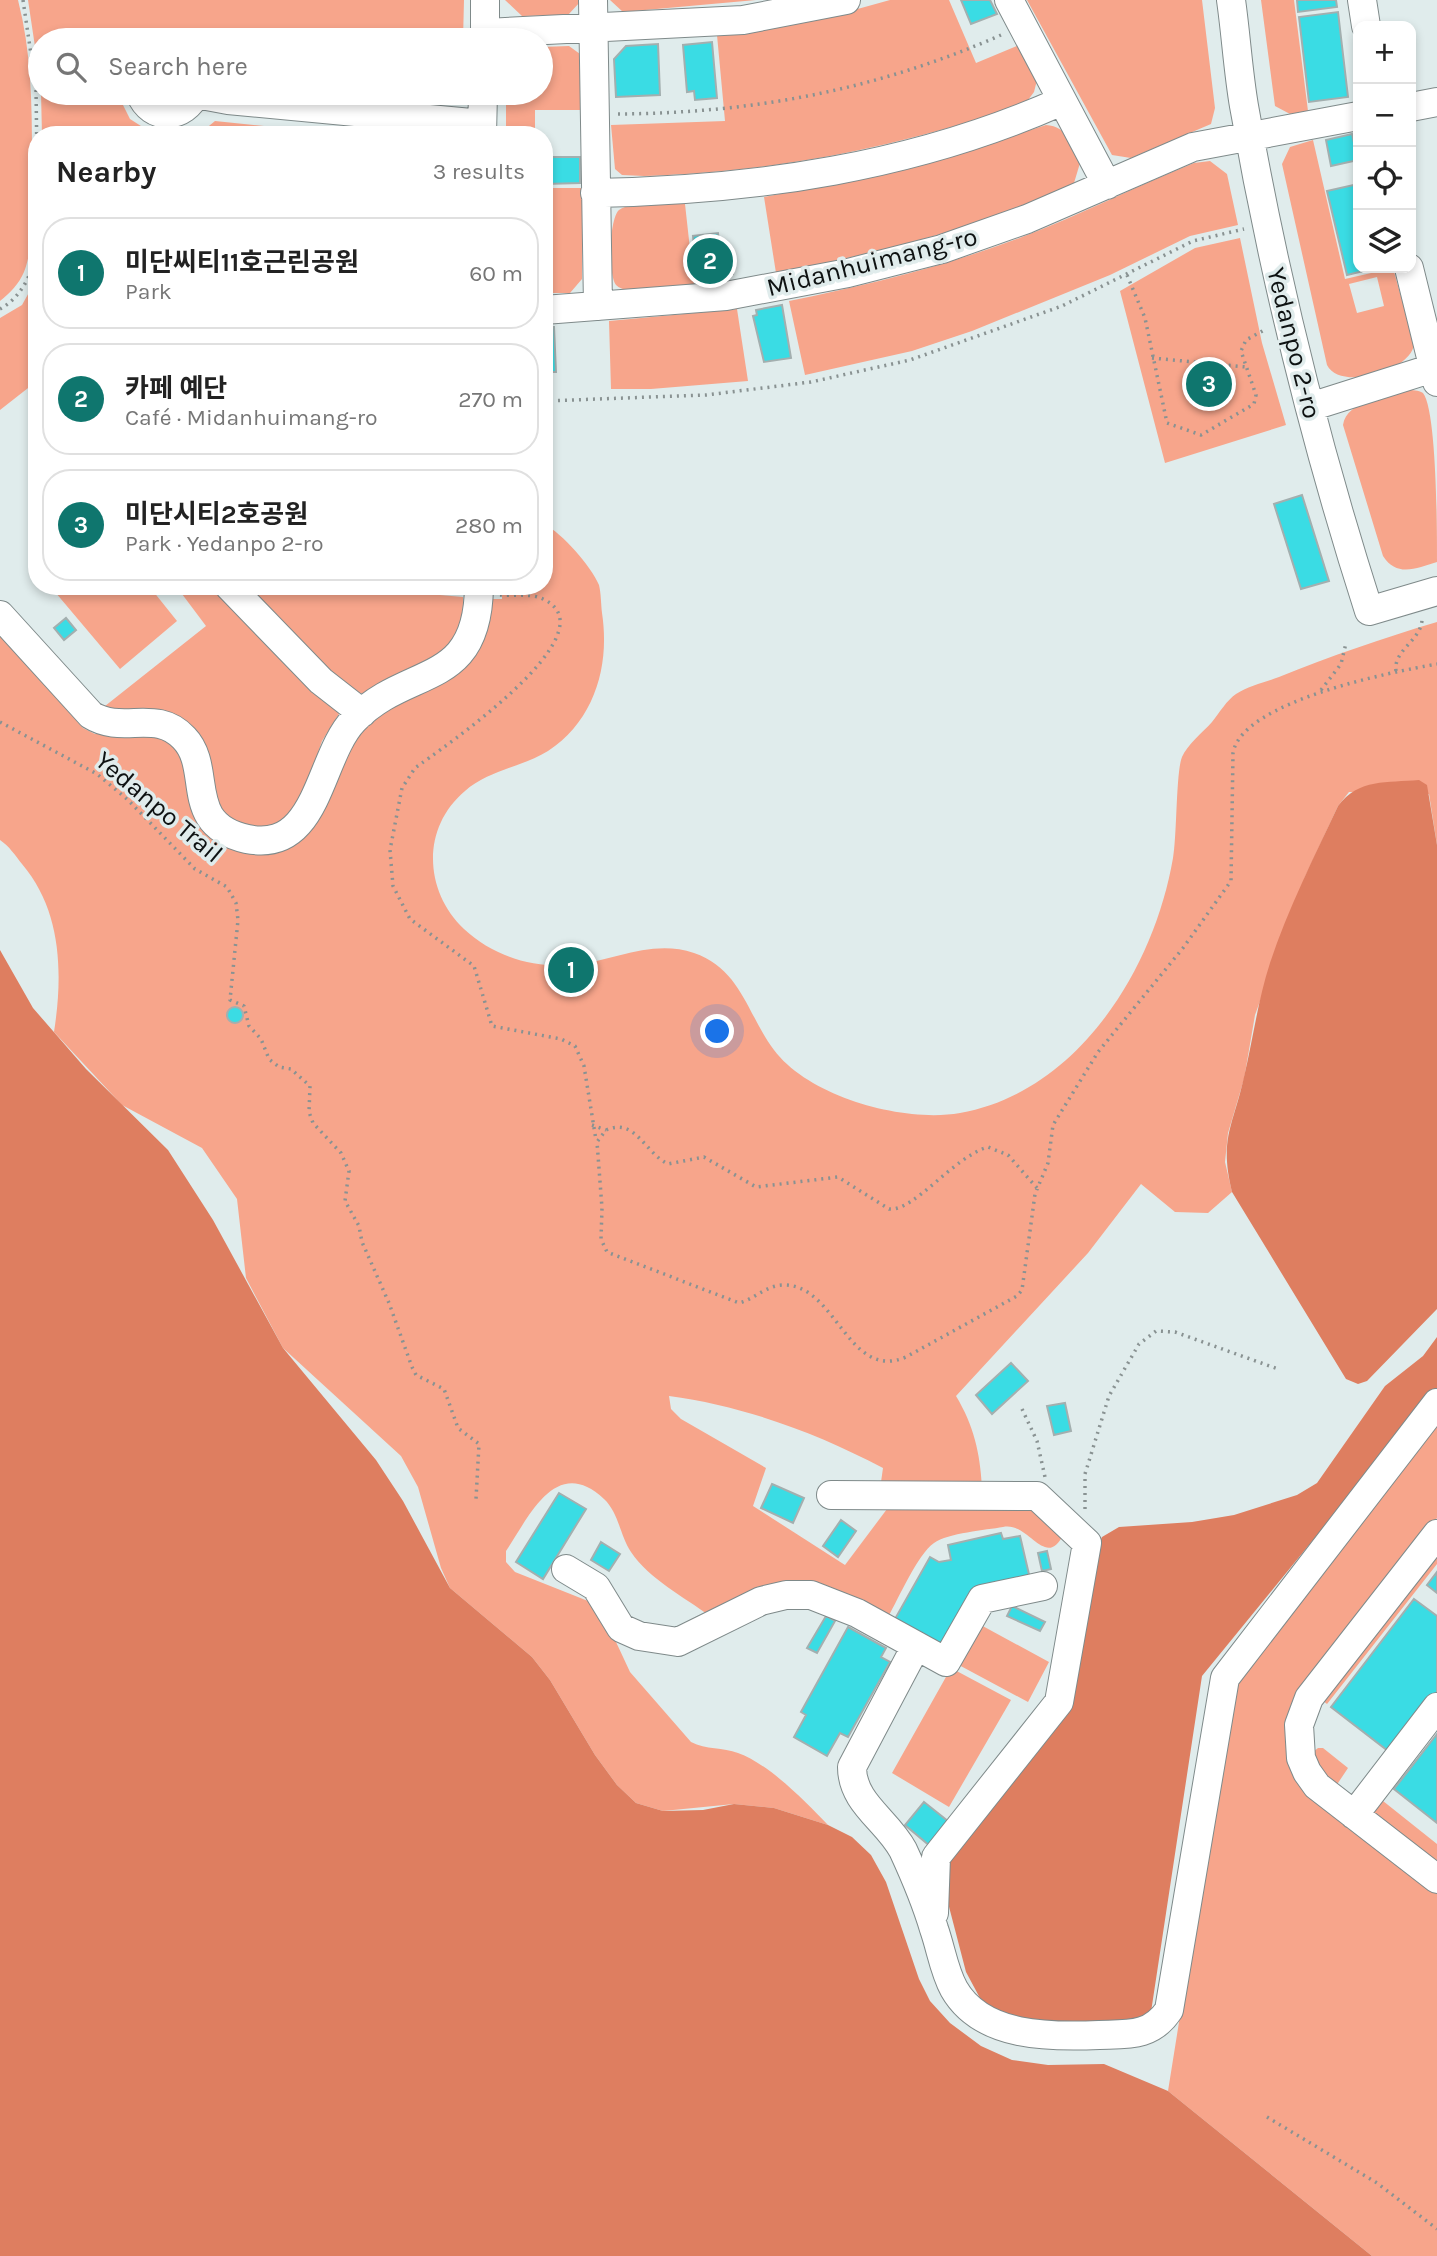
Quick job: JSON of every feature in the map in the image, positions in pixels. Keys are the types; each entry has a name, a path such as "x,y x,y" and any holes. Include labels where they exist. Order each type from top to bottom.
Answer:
{"street":[{"path":"485,0 485,28"},
{"path":"593,0 598,306"},
{"path":"553,32 743,20 846,0"},
{"path":"1009,0 1107,185"},
{"name":"Yedanpo 2-ro","path":"1231,0 1250,136 1282,298 1310,407 1369,611 1437,591"},
{"path":"1362,0 1365,21"},
{"path":"596,193 732,186 866,166 964,140 1062,101"},
{"path":"1416,106 1437,102"},
{"path":"146,105 169,115 181,112 187,105"},
{"path":"270,105 448,126"},
{"path":"482,126 483,105"},
{"name":"Midanhuimang-ro","path":"553,309 726,296 849,274 942,249 1027,219 1193,147 1353,117"},
{"path":"1310,407 1435,375 1410,273"},
{"path":"238,595 321,681 362,713"},
{"path":"0,615 90,715 121,725 148,721 163,724 186,739 193,752 201,799 207,813 217,824 246,839 276,837 303,820 312,806 332,751 342,734 362,713 459,654 475,630 485,595"},
{"path":"916,1646 852,1767 852,1783 900,1846 916,1877 934,1926 947,1974 956,1992 969,2007 1010,2029 1032,2035 1134,2034 1159,2025 1169,2010 1225,1678 1437,1403"},
{"path":"831,1495 1037,1496 1087,1543 1059,1702 936,1857 934,1926"},
{"path":"1437,1534 1309,1698 1301,1711 1299,1744 1307,1772 1317,1786 1437,1880"},
{"path":"566,1569 596,1587 621,1628 639,1636 678,1642 761,1601 786,1595 811,1595 857,1613 946,1662 982,1599 1043,1586"},
{"path":"1354,1815 1437,1707"}],"path":[{"path":"23,0 28,34"},
{"path":"609,114 717,111 824,93 951,57 1003,34"},
{"path":"36,105 37,126"},
{"path":"553,401 706,395 859,372 910,360 988,335 1062,306 1193,240 1244,229"},
{"path":"1126,275 1144,318 1164,421 1196,434 1206,432 1254,404 1256,395 1241,351 1253,334 1266,329"},
{"path":"0,309 16,299 28,277"},
{"path":"1152,358 1246,367"},
{"path":"519,595 543,598 558,616 556,634 542,661 517,689 415,768 405,780 390,849 391,877 400,902 410,919 474,966 492,1026 561,1039 575,1046 582,1058 597,1142 602,1208 601,1239 607,1252 739,1303 772,1286 800,1288 816,1298 860,1349 881,1361 906,1357 1021,1293 1037,1188 1048,1163 1054,1125 1098,1052 1183,948 1231,881 1233,753 1237,740 1252,727 1320,691 1396,671 1437,664"},
{"path":"1396,671 1397,660 1420,629 1422,619"},
{"path":"1320,691 1341,664 1346,643"},
{"name":"Yedanpo Trail","path":"0,722 97,774 128,800 195,869 227,887 236,903 238,920 230,1000 244,1006 249,1026 261,1039 268,1059 291,1069 310,1086 309,1112 313,1123 341,1153 349,1171 345,1202 359,1226 362,1242 389,1303 412,1367 416,1375 444,1389 458,1428 479,1444 476,1499"},
{"path":"592,1125 606,1130 627,1128 668,1164 704,1157 756,1187 838,1177 889,1209 904,1207 954,1164 988,1147 1007,1155 1037,1188"},
{"path":"597,1142 606,1130"},
{"path":"1087,1543 1085,1474 1088,1461 1110,1396 1139,1344 1156,1331 1175,1332 1278,1369"},
{"path":"1022,1409 1037,1441 1056,1513"},
{"path":"1267,2117 1377,2183 1437,2230"}],"shaded area":[{"path":"0,0 18,0 27,44 28,105 32,105 32,110 32,126 28,126 28,261 20,280 0,301"},
{"path":"28,0 464,0 463,28 32,28"},
{"path":"505,0 580,2 568,15 522,16"},
{"path":"610,0 756,0 623,12"},
{"path":"890,0 949,0 976,63 1019,45 1037,80 1034,92 1025,104 976,120 838,155 744,169 695,173 622,175 615,169 611,125 725,121 717,35 836,15"},
{"path":"1027,0 1202,0 1215,108 1211,124 1131,158 1112,155"},
{"path":"1261,0 1294,0 1308,111 1290,114 1275,106"},
{"path":"569,46 580,54 582,110 535,110 535,126 506,126 506,105 553,105 553,47"},
{"path":"41,105 123,105 130,119 141,126 42,126"},
{"path":"215,121 264,126 209,126"},
{"path":"1046,125 1059,129 1072,144 1080,163 1074,183 1002,214 928,238 776,273 764,197 909,169"},
{"path":"1313,140 1345,279 1371,273 1394,273 1414,343 1411,353 1390,369 1360,377 1346,377 1334,373 1327,365 1282,164 1290,147","holes":["1377,277 1384,306 1357,313 1349,284"]},
{"path":"1210,161 1227,174 1238,225 1190,236 1110,275 972,331 912,351 805,375 789,301 907,274 965,257 1022,237 1194,163"},
{"path":"553,188 582,188 582,279 570,293 553,293"},
{"path":"641,204 685,204 694,285 626,290 617,286 613,279 611,247 613,224 619,210"},
{"path":"1240,238 1262,343 1286,425 1165,463 1120,291 1195,248"},
{"path":"28,294 28,388 0,410 0,318 22,305"},
{"path":"737,309 748,381 651,389 611,389 609,321"},
{"path":"1407,390 1423,393 1428,404 1434,446 1437,547 1437,562 1408,570 1395,567 1383,556 1343,425 1346,417 1360,405"},
{"path":"553,530 590,569 599,585 604,633 601,671 588,707 564,738 548,751 474,784 451,806 435,841 433,860 441,897 451,914 464,929 488,947 530,963 575,965 664,948 694,953 710,960 733,981 774,1050 790,1067 810,1081 859,1103 912,1114 937,1115 960,1113 1002,1101 1040,1080 1074,1052 1104,1019 1128,982 1148,942 1163,900 1173,858 1182,757 1226,703 1251,686 1437,622 1437,845 1429,794 1349,792 1338,806 1305,877 1255,1015 1244,1079 1228,1133 1225,1162 1232,1192 1208,1213 1175,1212 1141,1184 1088,1253 956,1396 975,1440 982,1487 880,1489 883,1468 832,1443 752,1414 669,1396 671,1409 681,1419 766,1468 753,1506 845,1565 890,1505 1034,1504 1064,1533 1057,1544 1051,1548 1044,1547 1012,1527 967,1532 940,1540 921,1557 888,1617 828,1590 710,1616 647,1571 627,1546 613,1511 604,1499 587,1487 572,1483 558,1487 546,1495 524,1522 506,1551 506,1562 515,1572 593,1603 603,1614 630,1672 691,1742 750,1758 786,1784 828,1825 774,1808 734,1804 663,1811 636,1803 617,1785 595,1755 550,1680 532,1657 450,1588 441,1568 418,1487 401,1456 283,1348 246,1278 237,1199 202,1148 122,1105 54,1032 58,966 52,923 35,882 12,851 0,840 0,635 83,728 95,734 162,734 183,757 187,792 193,809 275,848 348,737 408,696 492,599 502,599 502,595 553,595"},
{"path":"58,595 156,595 177,621 120,669"},
{"path":"183,595 222,595 337,706 339,714 322,741 298,810 273,829 242,829 217,808 205,751 100,710 206,626"},
{"path":"253,595 463,597 462,621 457,634 428,662 365,694 342,689"},
{"path":"1419,780 1427,785 1437,845 1437,1309 1367,1381 1358,1384 1346,1379 1232,1192 1227,1145 1270,963 1293,903 1338,806 1346,797 1364,786"},
{"path":"0,950 33,1008 86,1069 168,1150 213,1220 283,1348 376,1460 403,1501 450,1588 532,1657 550,1680 595,1755 617,1785 636,1803 663,1811 703,1810 734,1804 774,1808 828,1825 852,1837 871,1855 886,1882 919,1979 930,2001 950,2023 981,2046 1012,2060 1048,2065 1104,2064 1168,2091 1372,2256 0,2256"},
{"path":"1437,1337 1437,1388 1202,1676 1151,2012 1140,2023 1015,2021 981,2000 966,1972 947,1899 946,1880 952,1853 1068,1701 1096,1549 1102,1537 1119,1527 1192,1522 1234,1515 1297,1495 1317,1483 1385,1386 1423,1356"},
{"path":"1437,1424 1437,1518 1299,1695 1287,1730 1406,1870 1437,1894 1437,2256 1372,2256 1168,2091 1232,1691"},
{"path":"1437,1543 1437,1564 1327,1704 1317,1696"},
{"path":"979,1624 1049,1662 1028,1702 957,1664"},
{"path":"951,1668 1011,1700 949,1807 892,1773"},
{"path":"1323,1748 1348,1768 1334,1789 1328,1786 1313,1752"},
{"path":"1378,1797 1437,1844 1437,1866 1374,1814"}],"building":[{"path":"961,0 990,0 997,14 971,24"},
{"path":"1297,0 1336,0 1337,7 1298,12"},
{"path":"1338,12 1348,97 1309,102 1299,17"},
{"path":"712,42 717,98 695,100 694,91 687,92 683,45"},
{"path":"658,44 660,95 616,97 614,59 626,46"},
{"path":"1352,134 1353,161 1331,166 1326,140"},
{"path":"553,157 580,157 580,183 553,184"},
{"path":"1353,185 1353,273 1355,273 1347,275 1327,191"},
{"path":"718,233 720,252 731,251 733,274 697,277 693,236"},
{"path":"782,305 791,358 764,362 753,316 757,315 756,310"},
{"path":"553,327 554,327 556,372 553,372"},
{"path":"1302,495 1329,581 1301,589 1274,504"},
{"path":"66,618 76,630 64,640 54,628"},
{"path":"232,1007 238,1007 243,1015 241,1021 232,1023 227,1018 227,1012"},
{"path":"1011,1363 1028,1381 992,1414 976,1395"},
{"path":"1065,1403 1071,1431 1054,1435 1047,1406"},
{"path":"772,1484 804,1498 793,1523 761,1508"},
{"path":"559,1493 586,1509 543,1579 516,1562"},
{"path":"841,1520 856,1531 838,1557 823,1546"},
{"path":"1001,1533 1003,1539 1020,1536 1031,1583 980,1594 945,1656 891,1626 930,1557 939,1562 951,1560 948,1545"},
{"path":"601,1542 620,1554 609,1571 591,1560"},
{"path":"1047,1551 1051,1569 1042,1571 1038,1553"},
{"path":"1437,1572 1437,1593 1427,1585"},
{"path":"1414,1599 1437,1616 1437,1694 1392,1754 1331,1707"},
{"path":"1012,1606 1045,1622 1040,1631 1007,1616"},
{"path":"826,1616 835,1621 817,1653 807,1648"},
{"path":"848,1627 886,1648 881,1657 890,1662 848,1737 840,1733 827,1756 794,1737 806,1715 801,1712"},
{"path":"1437,1734 1437,1823 1394,1789"},
{"path":"924,1802 949,1822 930,1846 905,1825"}],"place":[{"name":"카페 예단","path":"710,261"},
{"name":"미단시티2호공원","path":"1209,384"},
{"name":"미단씨티11호근린공원","path":"571,970"}]}
